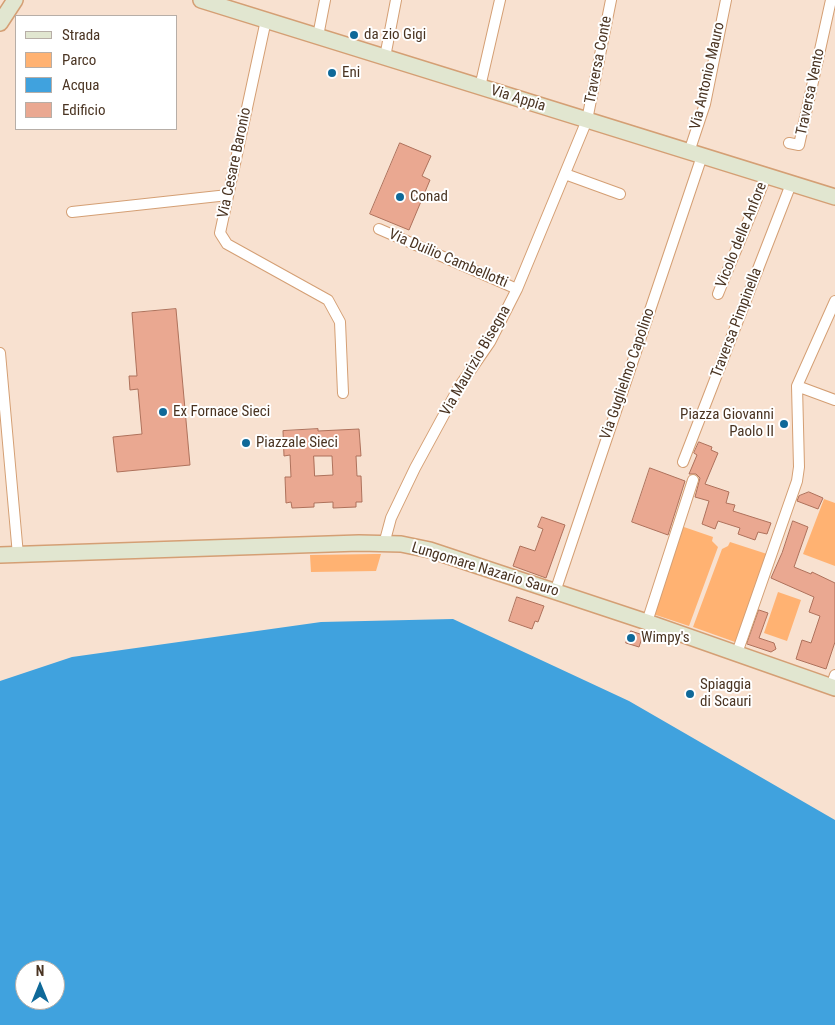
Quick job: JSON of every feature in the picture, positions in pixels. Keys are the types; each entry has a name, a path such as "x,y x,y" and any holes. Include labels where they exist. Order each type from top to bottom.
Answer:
{"street":[{"path":"0,23 15,0"},
{"name":"Via Appia","path":"201,0 835,197"},
{"path":"318,36 325,0"},
{"path":"385,57 396,0"},
{"path":"480,87 500,0"},
{"name":"Traversa Conte","path":"587,120 611,0"},
{"name":"Via Antonio Mauro","path":"695,154 726,0"},
{"name":"Traversa Vento","path":"789,143 799,145 831,0"},
{"name":"Via Cesare Baronio","path":"266,20 220,233 226,244 328,300 340,322 343,392"},
{"name":"Via Maurizio Bisegna","path":"384,544 391,518 415,468 459,387 490,342 517,289 587,120"},
{"name":"Via Guglielmo Capolino","path":"555,592 695,154"},
{"path":"565,174 620,194"},
{"name":"Vicolo delle Anfore","path":"718,294 751,218 766,176"},
{"name":"Traversa Pimpinella","path":"683,462 791,184"},
{"path":"72,212 228,195"},
{"name":"Via Duilio Cambellotti","path":"379,229 517,289"},
{"path":"737,653 788,506 799,466 798,386 835,301"},
{"path":"0,353 18,554"},
{"path":"798,386 835,400"},
{"path":"648,622 693,480"},
{"name":"Lungomare Nazario Sauro","path":"0,555 302,544 400,544 430,550 737,653 834,683"}],"green space":[{"path":"824,499 835,503 835,566 803,554"},
{"path":"681,526 713,537 712,541 718,547 689,626 653,614"},
{"path":"730,542 767,554 735,642 693,627 722,549 728,546"},
{"path":"381,554 376,571 311,572 310,555"},
{"path":"778,592 801,600 787,641 764,633"}],"water":[{"path":"453,619 629,701 835,820 835,1025 0,1025 0,681 72,657 321,622"}],"building":[{"name":"Conad","path":"400,143 431,156 422,176 430,180 409,230 370,214"},
{"name":"Ex Fornace Sieci","path":"176,309 190,465 117,472 113,437 142,434 138,389 130,390 129,376 137,376 132,313"},
{"path":"359,429 361,456 356,456 357,476 361,476 362,502 356,502 356,507 333,508 333,502 314,503 314,507 292,508 291,502 286,503 285,477 291,477 290,455 284,456 283,431","holes":["314,456 332,456 333,475 315,476"]},
{"path":"699,442 712,447 711,450 718,453 705,484 729,492 726,503 735,505 733,511 771,523 767,534 758,532 755,540 738,534 740,528 718,521 715,529 702,524 709,501 695,497 700,478 696,474 689,474 697,455 694,453"},
{"path":"650,468 685,481 668,535 632,522"},
{"path":"809,492 823,498 818,509 797,501 799,496"},
{"path":"542,517 565,525 546,578 513,566 520,546 535,551 543,529 538,527"},
{"path":"793,521 808,527 794,567 811,574 812,572 835,583 835,642 826,669 796,659 802,640 811,643 820,616 809,612 814,597 771,578"},
{"path":"517,597 544,606 538,622 535,621 532,629 509,621"},
{"path":"759,610 768,613 759,638 774,643 776,649 771,652 747,644"},
{"path":"631,631 643,635 639,647 626,643"}],"place":[{"name":"da zio Gigi","path":"354,35"},
{"name":"Eni","path":"332,73"},
{"name":"Conad","path":"400,197"},
{"name":"Ex Fornace Sieci","path":"163,412"},
{"name":"Piazza Giovanni Paolo II","path":"784,424"},
{"name":"Piazzale Sieci","path":"246,443"},
{"name":"Wimpy's","path":"631,638"},
{"name":"Spiaggia di Scauri","path":"690,694"}]}
